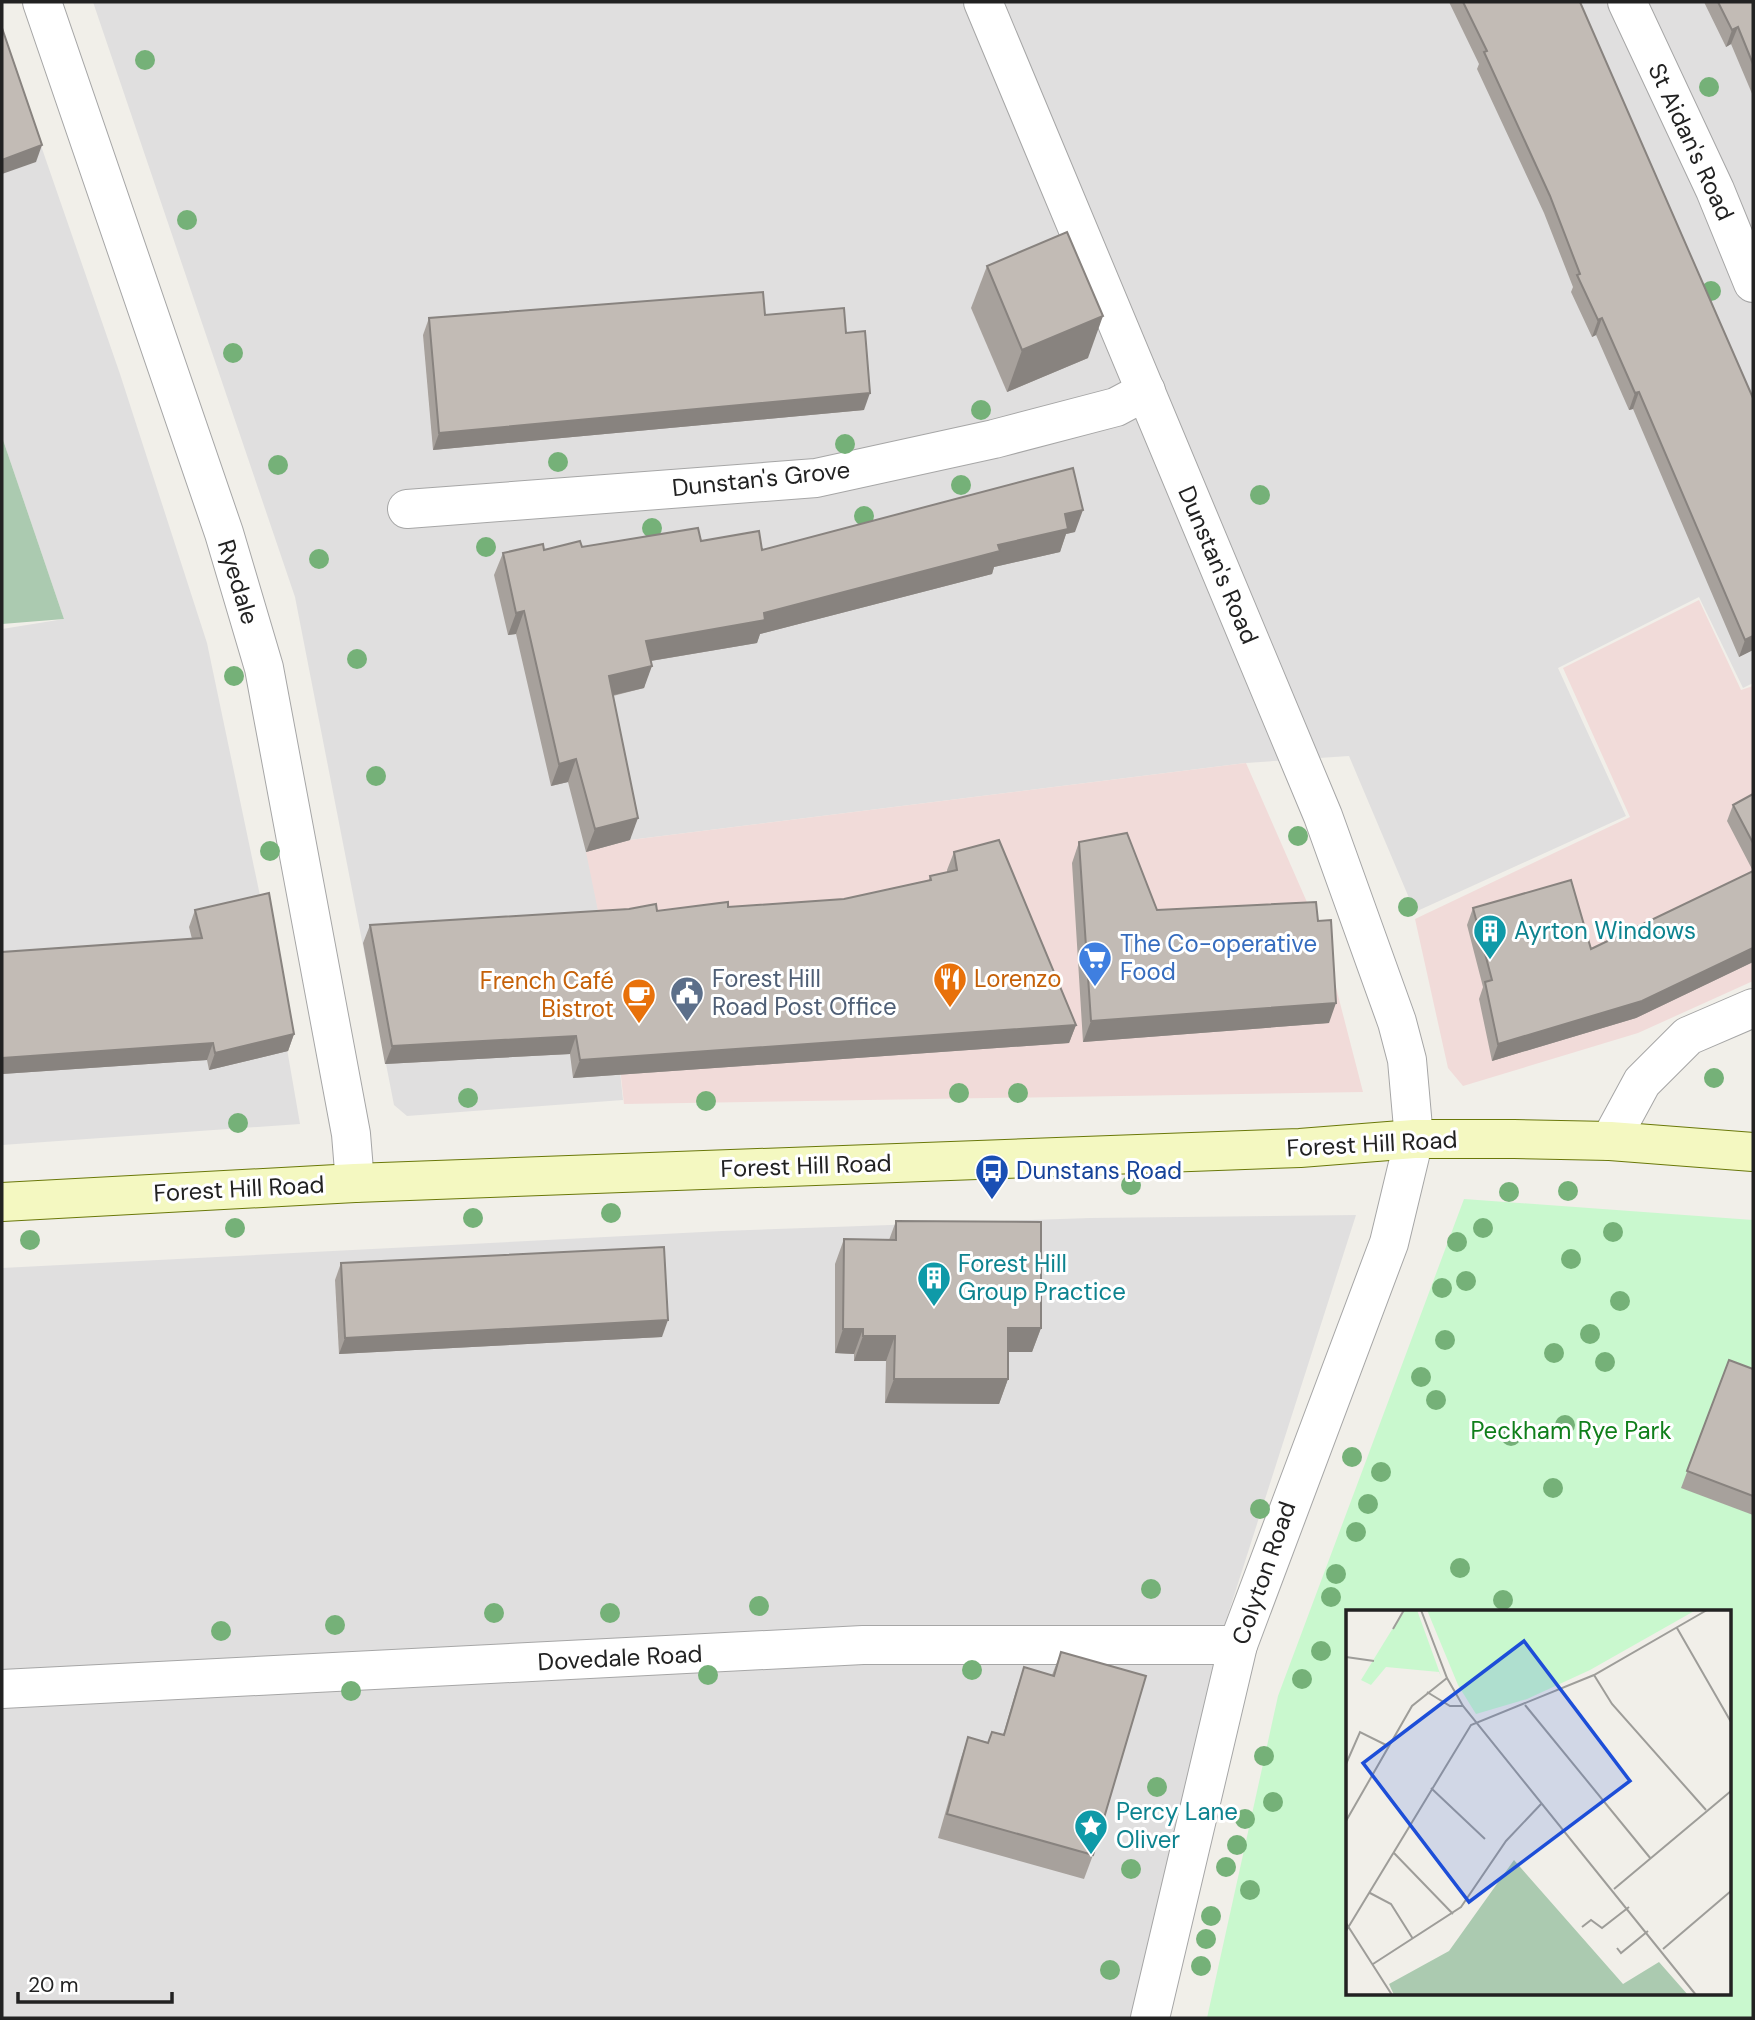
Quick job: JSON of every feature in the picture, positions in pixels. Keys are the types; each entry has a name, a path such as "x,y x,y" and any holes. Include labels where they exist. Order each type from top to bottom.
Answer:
{"main road":[{"name":"Forest Hill Road","path":"2,1202 355,1183 1300,1148 1414,1139 1610,1141 1753,1152"}],"street":[{"name":"Ryedale","path":"43,2 224,533 264,668 352,1143 355,1183"},
{"name":"Dunstan's Road","path":"983,2 1328,829 1397,1022 1407,1060 1414,1139"},
{"name":"St Aidan's Road","path":"1627,2 1715,190 1753,283"},
{"name":"Dunstan's Grove","path":"407,509 816,478 994,439 1116,407 1146,391"},
{"path":"1610,1141 1642,1082 1688,1036 1753,1009"},
{"name":"Colyton Road","path":"1150,2018 1238,1645 1389,1243 1414,1139"},
{"name":"Dovedale Road","path":"2,1689 863,1645 1238,1645"}],"shaded area":[{"path":"93,2 1753,2 1753,683 1743,688 1699,597 1558,668 1626,816 1415,912 1349,756 1246,763 630,840 587,852 608,960 623,1100 407,1116 394,1105 295,597"},
{"path":"2,33 120,374 207,643 263,910 300,1124 2,1145 2,629 64,619 2,437"},
{"path":"1699,600 1741,690 1753,686 1753,981 1638,1033 1463,1086 1448,1068 1415,919 1630,817 1563,668"},
{"path":"1246,763 1324,941 1363,1092 624,1104 608,960 586,852 630,840"},
{"path":"1356,1215 1216,1652 1136,2018 2,2018 2,1268 722,1231 1090,1218"}],"green space":[{"path":"2,437 64,619 2,624"},
{"name":"Peckham Rye Park","path":"1464,1199 1753,1220 1753,2018 1207,2018 1278,1696"}],"building":[{"path":"1463,2 1580,2 1753,398 1753,636 1745,640 1639,392 1635,393 1602,318 1598,320 1577,275 1580,274 1550,196"},
{"path":"1718,2 1753,2 1753,64 1738,27 1732,30"},
{"path":"2,28 42,145 2,160"},
{"path":"1067,232 1103,316 1022,350 987,266"},
{"path":"763,292 765,315 844,308 846,333 865,331 870,393 439,433 429,318"},
{"path":"1073,468 1083,510 1065,514 1068,529 998,545 1000,551 764,613 765,620 646,641 652,666 609,676 638,818 595,829 576,759 559,764 524,611 516,613 503,553 543,544 544,550 580,541 582,547 698,528 701,541 759,531 762,550"},
{"path":"1753,794 1753,843 1733,805"},
{"path":"1127,833 1157,910 1316,902 1318,921 1331,920 1336,1003 1091,1021 1079,842"},
{"path":"999,840 1076,1025 580,1060 576,1036 392,1046 370,925 629,909 656,904 657,911 728,902 728,907 844,899 931,880 930,876 957,870 954,852"},
{"path":"1753,871 1753,948 1642,1001 1498,1044 1485,982 1492,980 1473,908 1571,880 1591,949"},
{"path":"269,893 294,1034 215,1053 213,1043 2,1058 2,952 202,938 195,910"},
{"name":"Forest Hill Group Practice","path":"896,1221 1041,1222 1041,1328 1008,1328 1008,1379 894,1379 895,1336 863,1336 863,1329 843,1329 844,1239 896,1240"},
{"path":"664,1247 668,1320 345,1338 341,1263"},
{"path":"1729,1360 1753,1369 1753,1496 1687,1471"},
{"path":"1061,1652 1146,1676 1093,1855 947,1814 968,1737 988,1743 992,1732 1004,1735 1024,1667 1054,1676"}],"place":[{"name":"Ayrton Windows","path":"1490,961"},
{"name":"The Co-operative Food","path":"1095,988"},
{"name":"Lorenzo","path":"950,1009"},
{"name":"Forest Hill Road Post Office","path":"687,1023"},
{"name":"French Café Bistrot","path":"639,1025"},
{"name":"Dunstans Road","path":"992,1201"},
{"name":"Forest Hill Group Practice","path":"934,1308"},
{"name":"Percy Lane Oliver","path":"1091,1856"}]}
